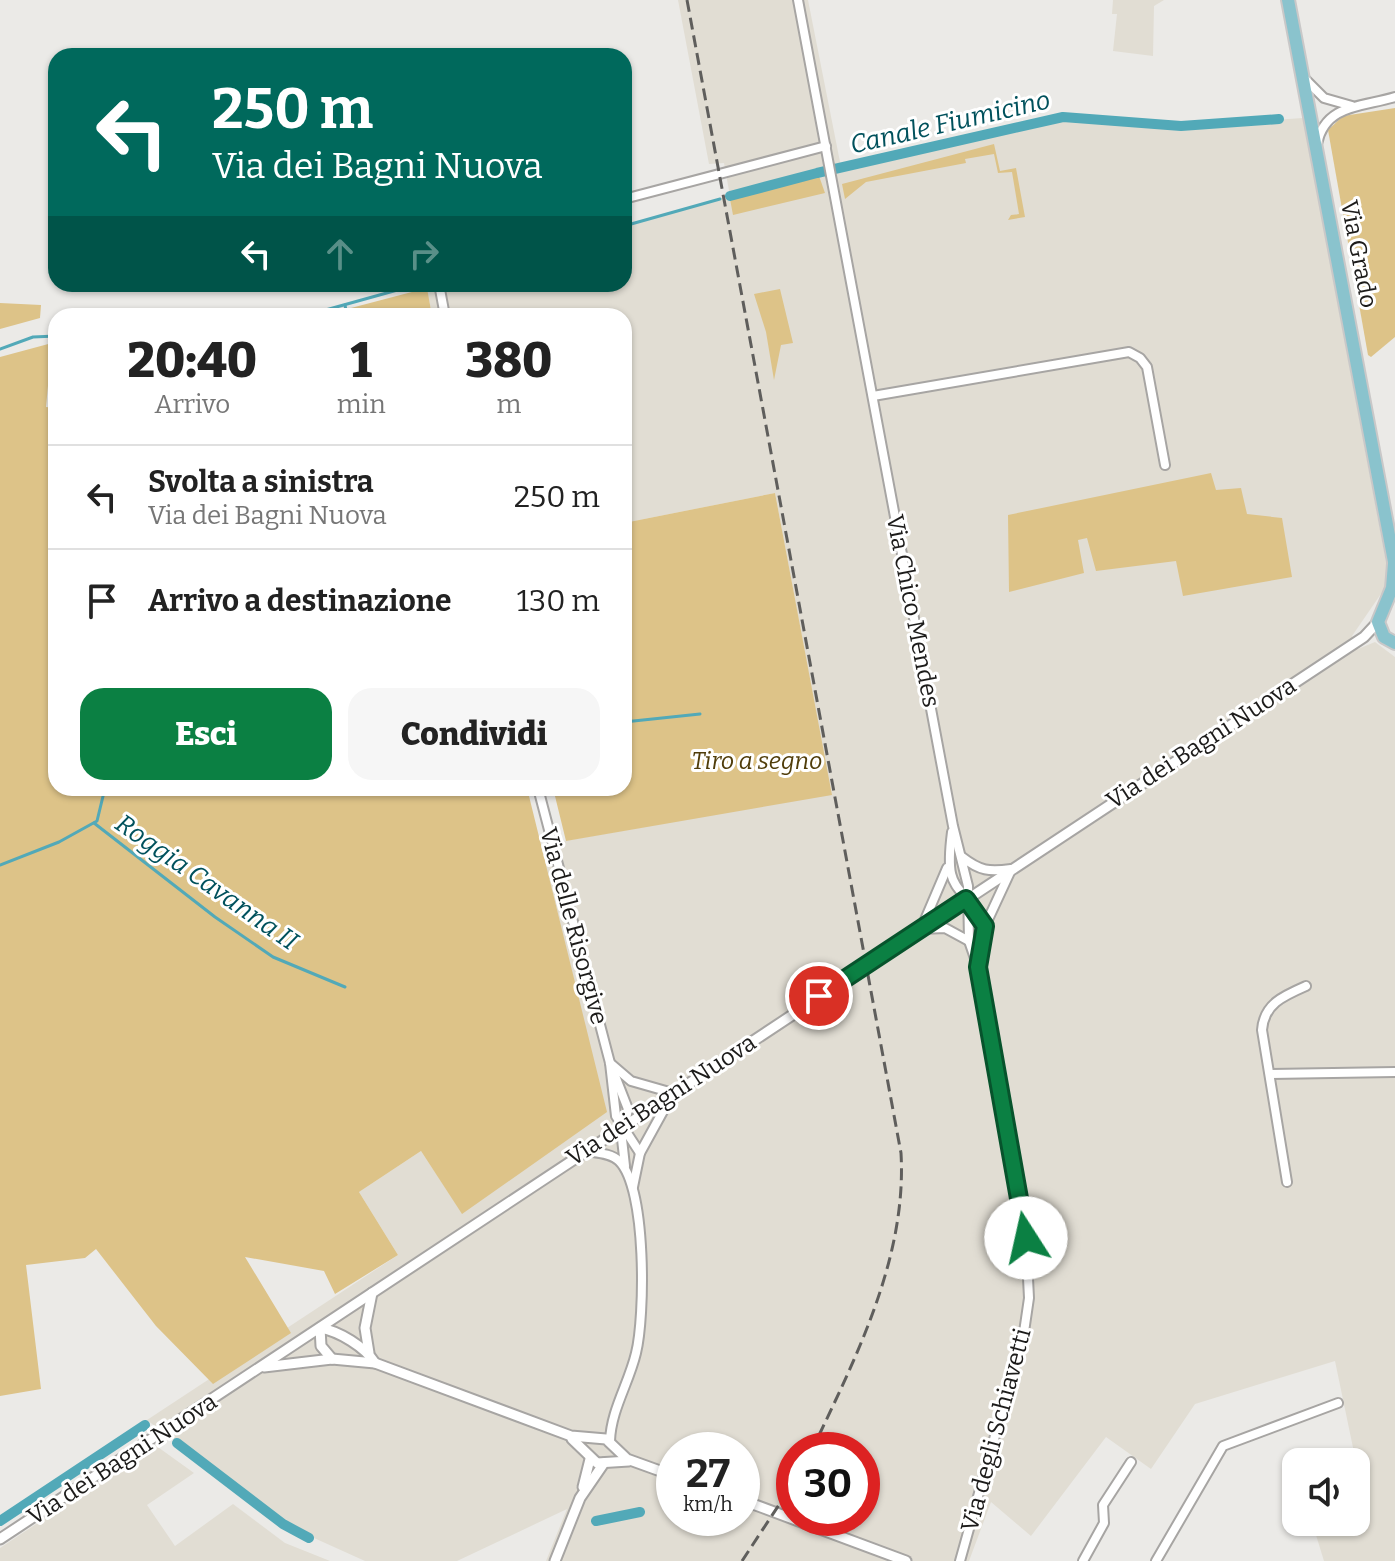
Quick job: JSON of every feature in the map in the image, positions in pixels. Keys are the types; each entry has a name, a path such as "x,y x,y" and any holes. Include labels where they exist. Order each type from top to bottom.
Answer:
{"main road":[{"name":"Via Grado","path":"1288,0 1394,566 1392,600 1378,622"},
{"path":"1378,622 1392,642"}],"street":[{"name":"Via Chico Mendes","path":"798,0 953,826 962,857 966,899"},
{"path":"1303,75 1324,98 1353,106"},
{"path":"1316,149 1326,120 1353,106 1395,97"},
{"path":"632,197 826,146"},
{"path":"873,396 1129,352 1140,358 1147,367 1165,465"},
{"name":"Via dei Bagni Nuova","path":"0,1539 1364,637 1378,622"},
{"path":"1364,637 1392,642"},
{"name":"Via delle Risorgive","path":"540,796 610,1063 626,1099 628,1109 622,1139 626,1170 633,1190"},
{"name":"Via Chico Mendes","path":"921,929 947,868 953,826"},
{"path":"962,857 977,869 990,872 1012,869"},
{"path":"947,868 952,881 985,926"},
{"name":"Via degli Schiavetti","path":"978,967 985,926 1012,869"},
{"name":"Via degli Schiavetti","path":"960,1561 1018,1362 1029,1298 1026,1238 978,967 969,941 966,899"},
{"path":"921,929 945,928 969,941"},
{"path":"1287,1182 1263,1018 1275,1002 1306,986"},
{"path":"555,1561 580,1498 595,1439 614,1416 627,1385 640,1332 641,1252 633,1190 640,1153 673,1093 631,1081 610,1063"},
{"path":"1271,1074 1395,1072"},
{"path":"624,1125 640,1153"},
{"path":"584,1151 618,1159 626,1170"},
{"path":"372,1293 365,1328 369,1353 375,1363"},
{"path":"332,1359 321,1346 320,1328 330,1330 369,1353"},
{"path":"260,1368 332,1359 375,1363 563,1433 612,1444 633,1462"},
{"path":"1156,1561 1223,1446 1338,1403"},
{"path":"580,1498 606,1462 612,1444 614,1416"},
{"path":"563,1433 589,1455 606,1462 633,1462 656,1470"},
{"path":"1083,1561 1104,1523 1103,1505 1131,1462"},
{"path":"760,1507 906,1561"}],"shaded area":[{"path":"678,0 808,0 841,167 1063,117 1186,126 1303,118 1387,567 1385,588 1352,636 1358,649 1375,642 1395,657 1395,1561 1324,1561 1316,1536 1370,1536 1370,1448 1353,1448 1335,1361 1195,1404 1151,1469 1106,1437 1031,1536 991,1502 969,1561 546,1561 567,1509 457,1561 365,1561 283,1524 147,1420 398,1255 359,1192 421,1151 462,1213 606,1112 541,845 831,794 775,493 632,521 632,308 430,308 428,292 632,292 632,224 730,196 724,163 709,164"},
{"path":"1113,0 1164,0 1154,6 1153,56 1113,51 1117,14 1112,14"},
{"path":"155,1445 194,1473 147,1505 175,1546 233,1504 285,1543 330,1561 0,1561 0,1548"}],"green space":[{"path":"1395,108 1395,337 1371,357 1368,355 1328,130 1343,116"},
{"path":"994,144 1000,171 1016,168 1025,217 1008,220 1011,215 1019,214 1012,172 998,173 994,154 965,159 966,163 866,182 845,199 842,184"},
{"path":"819,176 825,193 733,215 730,199"},
{"path":"780,289 793,343 781,345 774,380 766,332 754,294"},
{"path":"412,292 428,292 431,308 351,308"},
{"path":"0,303 41,305 40,318 0,329"},
{"path":"48,344 48,796 529,796 607,1112 462,1214 421,1151 359,1192 398,1255 335,1294 324,1271 245,1257 291,1333 213,1384 156,1326 96,1249 85,1258 26,1265 41,1389 0,1396 0,357"},
{"path":"1211,473 1216,490 1241,488 1247,514 1282,518 1292,577 1183,596 1176,561 1096,571 1087,538 1078,540 1084,573 1009,592 1008,515"},
{"name":"Tiro a segno","path":"775,493 832,795 566,841 555,796 632,796 632,521"}],"waterway":[{"name":"Canale Fiumicino","path":"730,196 1063,117 1181,126 1279,119"},
{"name":"Canale Fiumicino","path":"632,224 720,199"},
{"name":"Canale Fiumicino","path":"333,308 390,292"},
{"name":"Canale Fiumicino","path":"0,349 33,337 48,336"},
{"path":"632,721 700,714"},
{"path":"0,865 59,842 97,821 103,796"},
{"name":"Roggia Cavanna II","path":"94,823 215,917 273,957 345,987"},
{"path":"0,1521 145,1425"},
{"path":"177,1443 283,1524 309,1538"},
{"path":"596,1521 640,1512"}],"railway":[{"path":"687,0 901,1153 901,1192 887,1269 861,1343 820,1432"},
{"path":"742,1561 776,1509"}],"route":[{"path":"819,996 966,899 985,926 978,967 1026,1238"}]}
